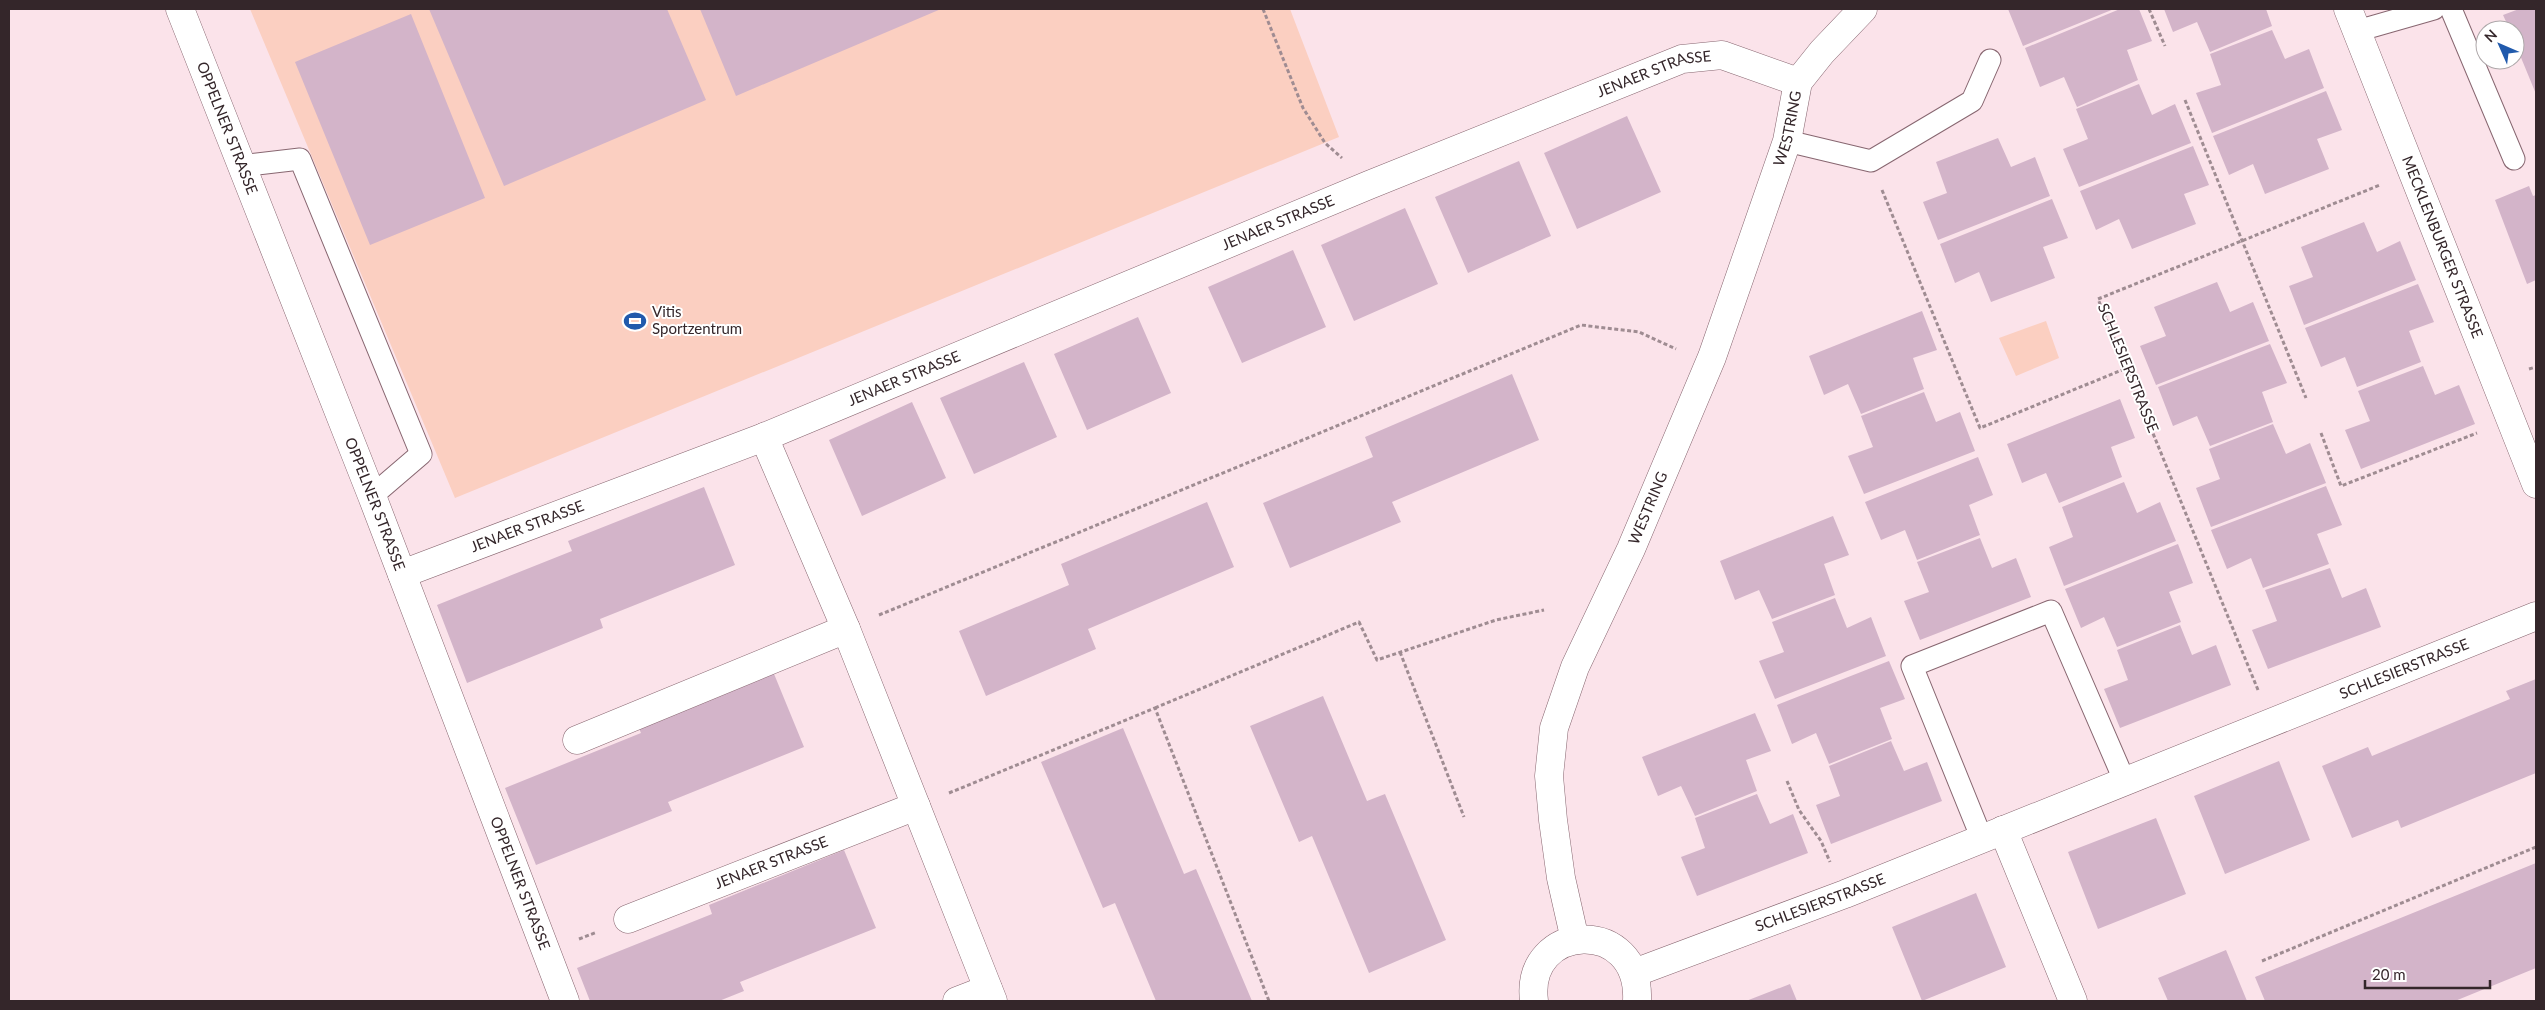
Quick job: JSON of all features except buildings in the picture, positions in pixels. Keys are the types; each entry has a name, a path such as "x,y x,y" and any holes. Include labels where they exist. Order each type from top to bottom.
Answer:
{"street":[{"name":"OPPELNER STRASSE","path":"180,9 240,166 372,496 566,1001"},
{"path":"1798,82 1822,52 1864,9"},
{"name":"MECKLENBURGER STRASSE","path":"2353,20 2536,484"},
{"name":"JENAER STRASSE","path":"402,574 764,437 1369,185 1682,59 1722,56 1798,82"},
{"name":"WESTRING","path":"1575,940 1561,878 1553,820 1549,776 1554,728 1575,667 1631,549 1712,357 1787,141 1798,82"},
{"path":"764,437 846,629 990,995 957,1001"},
{"name":"SCHLESIERSTRASSE","path":"1634,973 1669,962 1845,894 2536,616"},
{"path":"577,740 846,629"},
{"name":"JENAER STRASSE","path":"628,920 916,806"},
{"path":"1993,835 2073,1001"},
{"path":"1534,1001 1532,990 1539,966 1551,952 1575,940 1602,941 1617,949 1628,960 1634,973 1637,982 1637,1001"}],"lane":[{"path":"2353,20 2434,9"},
{"path":"2451,9 2514,159"},
{"path":"1787,141 1870,161 1972,101 1990,60"},
{"path":"240,166 300,159 421,454 372,496"},
{"path":"1993,835 1912,666 2051,611 2125,782"}],"path":[{"path":"1263,9 1303,108 1324,143 1369,185"},
{"path":"2149,9 2165,46"},
{"path":"2185,100 2306,398"},
{"path":"1870,161 1980,428 2127,368"},
{"name":"SCHLESIERSTRASSE","path":"2272,723 2098,299 2242,243 2412,172"},
{"path":"846,629 1581,325 1639,332 1706,364 1712,357"},
{"path":"2321,433 2341,486 2511,420"},
{"path":"916,806 1359,622 1376,660 1496,620 1544,610"},
{"path":"1400,652 1464,817"},
{"path":"1155,708 1269,1001"},
{"path":"1787,781 1799,810 1821,841 1845,894"},
{"path":"2262,961 2536,847"},
{"path":"547,952 628,920"}],"shaded area":[{"name":"Vitis Sportzentrum","path":"250,9 1290,9 1339,137 455,498"},
{"path":"2046,321 2059,358 2016,376 1999,338"}],"place":[{"name":"Vitis Sportzentrum","path":"635,321"}]}
